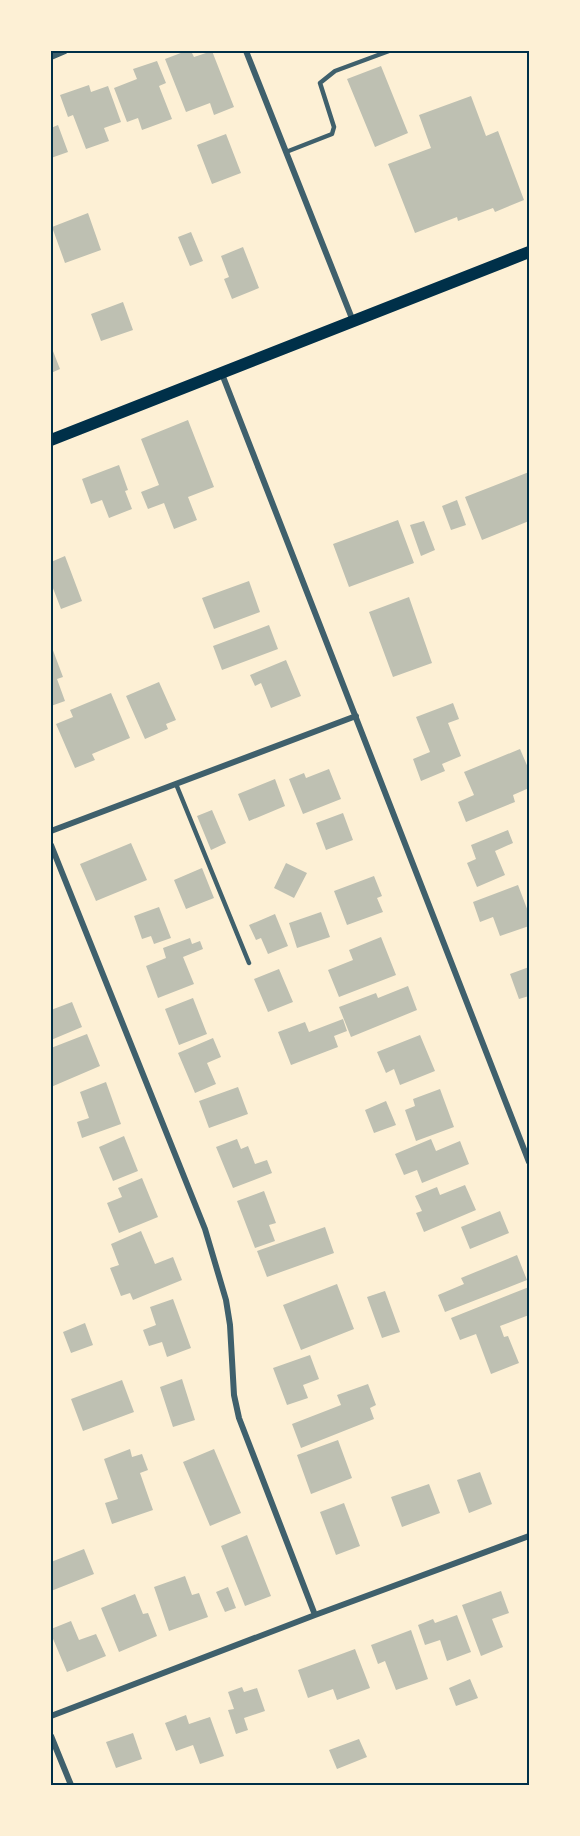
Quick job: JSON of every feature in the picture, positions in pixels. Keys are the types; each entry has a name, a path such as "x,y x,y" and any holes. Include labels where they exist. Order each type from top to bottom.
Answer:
{"main road":[{"path":"51,440 529,252"}],"street":[{"path":"51,57 65,51"},
{"path":"246,51 352,321"},
{"path":"222,374 529,1162"},
{"path":"51,831 356,716"},
{"path":"51,845 205,1229 226,1300 230,1325 234,1395 239,1418 315,1615"},
{"path":"51,1716 529,1536"},
{"path":"51,1736 71,1785"}],"lane":[{"path":"286,152 332,134 334,127 320,83 335,71 389,51"},
{"path":"176,784 249,963"}],"building":[{"path":"191,51 194,57 212,51 234,107 214,115 210,103 186,112 165,59"},
{"path":"157,61 166,83 159,86 172,119 142,130 138,118 127,122 114,88 137,79 133,69"},
{"path":"381,66 408,133 375,147 347,79"},
{"path":"89,85 91,92 108,86 121,122 104,128 109,141 86,149 73,115 68,117 60,95"},
{"path":"471,96 486,136 498,131 524,200 495,212 493,208 458,221 457,217 415,233 388,164 431,148 419,115"},
{"path":"58,125 68,152 51,158 51,128"},
{"path":"226,134 241,173 212,184 197,145"},
{"path":"88,213 101,250 65,263 52,227"},
{"path":"191,232 203,261 190,266 178,237"},
{"path":"243,247 259,288 232,299 224,279 229,277 221,256"},
{"path":"123,302 133,330 101,341 91,314"},
{"path":"51,346 60,369 51,373"},
{"path":"188,420 214,487 188,497 197,520 174,529 164,503 148,509 141,492 159,485 141,439"},
{"path":"119,465 132,509 109,518 102,500 91,504 82,479"},
{"path":"529,472 529,521 482,540 465,497"},
{"path":"457,500 466,525 451,530 442,506"},
{"path":"398,520 414,563 349,587 333,544"},
{"path":"424,521 435,550 421,556 410,525"},
{"path":"65,556 82,601 61,609 51,583 51,562"},
{"path":"249,581 260,612 214,629 202,598"},
{"path":"409,597 432,663 393,677 369,612"},
{"path":"269,625 278,649 222,670 213,646"},
{"path":"51,645 63,677 57,679 65,701 51,706"},
{"path":"286,660 301,696 271,708 261,683 255,686 250,675"},
{"path":"159,682 176,720 166,724 168,729 145,739 126,696"},
{"path":"111,693 130,738 92,754 95,760 75,768 56,724 73,717 70,710"},
{"path":"453,703 459,719 448,723 461,756 442,764 445,771 421,781 413,759 430,752 416,717"},
{"path":"520,749 529,770 529,788 513,795 515,802 466,822 458,802 474,795 464,772"},
{"path":"329,769 341,799 303,814 289,779 304,773 306,778"},
{"path":"275,779 285,806 249,821 238,794"},
{"path":"212,810 226,843 211,850 197,816"},
{"path":"343,813 353,840 326,850 316,823"},
{"path":"508,830 513,843 495,851 505,875 477,887 467,863 476,859 471,845"},
{"path":"131,843 147,880 96,901 80,864"},
{"path":"286,863 307,873 294,898 274,888"},
{"path":"202,868 214,898 186,909 174,880"},
{"path":"374,876 382,896 377,898 383,912 347,925 334,891"},
{"path":"518,885 529,914 529,926 500,936 493,917 480,922 473,902"},
{"path":"159,907 171,938 154,944 151,936 142,939 134,916"},
{"path":"321,912 330,937 297,948 289,923"},
{"path":"275,914 288,946 268,954 261,938 256,940 249,925"},
{"path":"381,937 396,975 339,997 328,970 353,960 349,950"},
{"path":"190,938 192,944 200,941 203,949 183,957 194,984 158,998 146,966 166,958 163,948"},
{"path":"529,967 529,996 519,999 510,974"},
{"path":"279,969 293,1002 268,1012 254,979"},
{"path":"408,986 417,1010 351,1037 339,1007 376,993 378,998"},
{"path":"193,998 207,1034 179,1045 165,1009"},
{"path":"72,1002 82,1027 51,1040 51,1010"},
{"path":"343,1019 347,1031 334,1036 338,1047 291,1065 278,1032 305,1022 309,1032"},
{"path":"87,1034 100,1066 51,1087 51,1048"},
{"path":"420,1035 435,1071 400,1085 394,1069 386,1073 377,1052"},
{"path":"213,1038 221,1057 207,1063 216,1084 195,1093 178,1053"},
{"path":"106,1082 121,1124 82,1138 77,1122 89,1118 80,1092"},
{"path":"238,1087 248,1114 209,1128 199,1101"},
{"path":"440,1089 454,1127 416,1141 405,1110 415,1106 413,1099"},
{"path":"386,1101 396,1125 374,1133 365,1110"},
{"path":"124,1136 138,1171 113,1181 99,1147"},
{"path":"237,1139 241,1149 248,1146 255,1164 267,1160 272,1173 233,1188 216,1147"},
{"path":"431,1139 436,1151 460,1141 469,1164 422,1183 417,1170 404,1175 395,1154"},
{"path":"142,1178 158,1217 119,1233 107,1203 122,1197 118,1188"},
{"path":"465,1185 476,1210 424,1232 416,1213 422,1211 415,1196 437,1187 440,1195"},
{"path":"264,1191 276,1223 269,1225 275,1241 255,1248 237,1201"},
{"path":"500,1211 509,1233 470,1249 461,1227"},
{"path":"325,1227 334,1253 267,1277 257,1251"},
{"path":"141,1231 155,1264 173,1257 182,1280 133,1300 130,1293 121,1296 110,1268 119,1265 111,1244"},
{"path":"517,1255 527,1280 445,1312 438,1295 464,1284 461,1278"},
{"path":"337,1284 354,1329 301,1350 283,1305"},
{"path":"529,1287 529,1315 500,1326 504,1337 508,1336 519,1363 491,1374 476,1334 460,1340 451,1318"},
{"path":"385,1291 400,1332 382,1338 367,1297"},
{"path":"173,1299 191,1348 167,1357 162,1342 149,1346 143,1330 156,1325 150,1307"},
{"path":"85,1323 93,1345 71,1353 63,1332"},
{"path":"310,1355 319,1379 303,1385 308,1398 287,1405 273,1368"},
{"path":"182,1379 195,1420 173,1427 160,1387"},
{"path":"122,1380 134,1412 83,1431 71,1399"},
{"path":"368,1384 376,1405 370,1408 374,1419 301,1448 292,1424 341,1405 337,1395"},
{"path":"338,1440 352,1478 311,1494 297,1455"},
{"path":"130,1449 132,1457 142,1454 148,1470 140,1473 153,1510 112,1524 105,1503 118,1499 104,1459"},
{"path":"214,1449 241,1513 210,1526 183,1462"},
{"path":"480,1472 492,1504 469,1513 457,1480"},
{"path":"429,1484 440,1513 402,1527 391,1497"},
{"path":"344,1503 360,1546 336,1555 320,1512"},
{"path":"247,1535 271,1596 245,1606 221,1546"},
{"path":"84,1549 94,1574 51,1591 51,1562"},
{"path":"185,1576 192,1595 199,1593 208,1617 169,1631 154,1587"},
{"path":"228,1587 236,1608 225,1612 216,1592"},
{"path":"501,1591 509,1613 492,1619 503,1647 481,1656 462,1605"},
{"path":"135,1594 143,1614 148,1613 157,1636 119,1652 101,1608"},
{"path":"457,1615 471,1652 447,1661 440,1640 425,1645 418,1625 433,1619 435,1623"},
{"path":"71,1621 79,1640 96,1634 106,1656 67,1672 51,1629"},
{"path":"411,1630 428,1679 396,1690 385,1661 378,1664 371,1645"},
{"path":"355,1649 370,1688 337,1700 333,1689 308,1698 298,1670"},
{"path":"470,1679 478,1698 456,1706 449,1688"},
{"path":"242,1687 244,1692 257,1688 265,1711 244,1718 248,1730 236,1734 228,1710 234,1709 228,1692"},
{"path":"186,1715 189,1724 210,1717 224,1756 200,1764 193,1745 176,1751 165,1723"},
{"path":"133,1733 142,1759 116,1768 106,1742"},
{"path":"359,1739 367,1757 337,1769 329,1750"}]}
